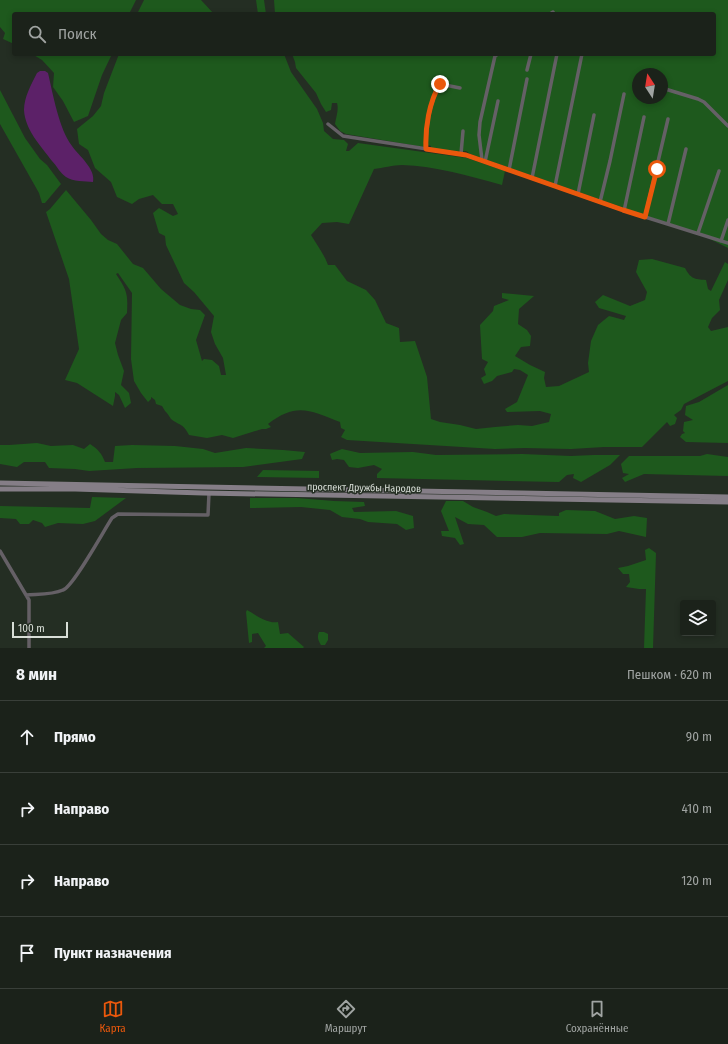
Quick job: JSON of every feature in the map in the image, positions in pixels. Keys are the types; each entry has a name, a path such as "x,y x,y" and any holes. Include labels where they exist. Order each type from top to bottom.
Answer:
{"main road":[{"name":"проспект Дружбы Народов","path":"0,483 728,497"},
{"name":"проспект Дружбы Народов","path":"0,489 75,489 208,493 728,502"}],"street":[{"path":"484,161 479,135 480,122 496,56"},
{"path":"527,70 530,56"},
{"path":"532,178 557,56"},
{"path":"555,186 582,56"},
{"path":"509,170 527,79"},
{"path":"426,149 425,139 429,114 440,84 460,88"},
{"path":"668,90 704,102 728,126"},
{"path":"600,202 624,94"},
{"path":"484,161 498,100"},
{"path":"578,194 594,115"},
{"path":"624,211 644,116"},
{"path":"645,217 668,119"},
{"path":"328,124 342,136 466,155 624,211 728,243"},
{"path":"461,154 463,131"},
{"path":"668,224 686,149"},
{"path":"698,233 719,171"},
{"path":"722,241 728,220"},
{"path":"26,595 54,593 65,590 73,580 112,518 118,514 208,515 209,487"},
{"path":"0,551 29,600 29,648"}],"green space":[{"path":"0,0 136,0 130,12 12,12 12,43 3,39 5,33 0,27"},
{"path":"144,0 201,0 212,12 138,12"},
{"path":"256,0 264,0 266,12 258,12"},
{"path":"274,0 728,0 728,248 706,237 470,154 466,151 458,152 431,148 431,146 427,145 424,147 346,134 340,131 335,124 338,111 337,103 332,103 331,110 326,112 316,93 296,68 293,56 716,56 716,12 275,12"},
{"path":"35,56 111,56 102,75 88,116 74,122 63,101 53,87 54,73 42,60"},
{"path":"118,56 285,56 291,72 317,109 323,123 324,131 333,139 344,140 348,144 346,151 349,151 358,143 467,158 505,171 502,185 427,167 395,165 374,169 349,224 337,222 322,223 311,235 328,265 335,265 347,281 366,290 375,300 386,323 399,328 400,342 415,341 427,377 431,419 476,429 518,425 532,426 549,422 551,414 540,411 507,412 505,409 517,402 528,375 520,370 514,369 512,372 497,376 492,381 484,384 481,378 486,375 484,369 488,362 482,359 480,325 493,311 494,306 509,300 502,298 502,293 534,296 519,309 518,324 527,330 531,336 530,346 521,347 515,356 545,372 544,378 546,387 559,386 589,372 588,363 591,341 598,325 609,316 624,320 626,316 599,308 595,302 603,295 630,306 645,300 647,292 636,272 639,260 652,259 685,268 693,278 706,280 708,289 711,291 725,262 728,264 728,280 719,300 720,310 712,318 708,327 711,331 728,327 728,381 684,404 681,410 674,415 677,418 675,424 670,426 667,422 642,447 495,449 347,440 341,437 345,430 341,428 340,422 320,414 303,410 287,413 278,417 268,424 271,427 266,429 233,438 222,435 207,438 189,435 183,427 171,419 162,406 156,404 155,400 151,397 148,402 134,381 131,359 132,293 118,273 116,274 126,292 127,313 121,320 115,343 124,371 121,385 129,393 131,403 125,408 119,395 115,392 113,406 77,383 65,380 79,349 69,279 46,212 66,190 101,234 108,240 117,244 133,264 143,268 161,289 180,305 191,309 200,310 205,315 196,340 202,361 204,359 212,360 219,366 221,375 226,375 223,358 215,344 211,332 214,316 194,292 184,283 166,245 165,236 159,233 153,213 159,208 173,216 178,214 173,204 162,204 153,195 139,199 132,204 117,197 111,182 95,168 88,150 79,144 77,129 93,116 101,106 104,93"},
{"path":"0,90 25,138 61,184 45,203 42,203 39,193 0,124"},
{"path":"728,385 728,443 686,442 680,437 685,433 683,431 684,422 693,420 685,415 686,406 699,402"},
{"path":"37,443 51,446 73,445 84,449 90,444 99,452 105,462 113,462 115,446 132,445 175,446 203,449 215,453 246,448 305,452 302,459 243,467 137,468 89,471 49,468 45,462 24,462 17,467 0,464 0,445"},
{"path":"342,449 360,453 413,452 436,455 620,455 610,465 581,482 573,478 574,474 567,475 559,482 377,478 377,474 382,469 374,465 358,468 349,467 344,460 332,460 330,454"},
{"path":"707,454 728,457 728,476 644,474 625,482 622,478 629,474 623,473 621,464 629,456 700,456"},
{"path":"263,470 319,471 319,478 257,477"},
{"path":"92,497 126,498 95,521 83,524 58,523 45,527 42,523 33,520 29,524 20,524 16,519 0,518 0,506 90,508"},
{"path":"250,498 297,498 364,502 365,506 352,508 354,512 396,511 413,516 414,528 406,530 397,524 368,522 360,519 342,517 330,510 301,507 250,508"},
{"path":"446,501 463,501 473,507 496,516 504,514 559,516 559,513 566,510 595,511 615,519 634,516 647,518 646,537 619,531 607,534 540,533 522,537 497,537 484,525 468,524 455,517 464,544 460,545 455,538 442,536 441,531 449,531 441,511"},
{"path":"649,548 656,553 653,648 644,648 646,589 626,587 630,582 629,574 623,574 618,568 646,560 645,550"},
{"path":"247,610 270,622 278,622 280,634 288,633 304,647 264,648 266,646 258,633 252,634 252,642 249,643"},
{"path":"319,632 328,634 328,640 325,645 321,645 319,642"}],"shaded area":[{"path":"40,71 45,71 48,73 63,130 67,139 90,168 93,182 72,180 64,175 30,131 25,117 24,105 30,87 37,73"}],"route":[{"path":"440,84 429,114 425,139 426,149 466,155 645,217 657,169"}]}
